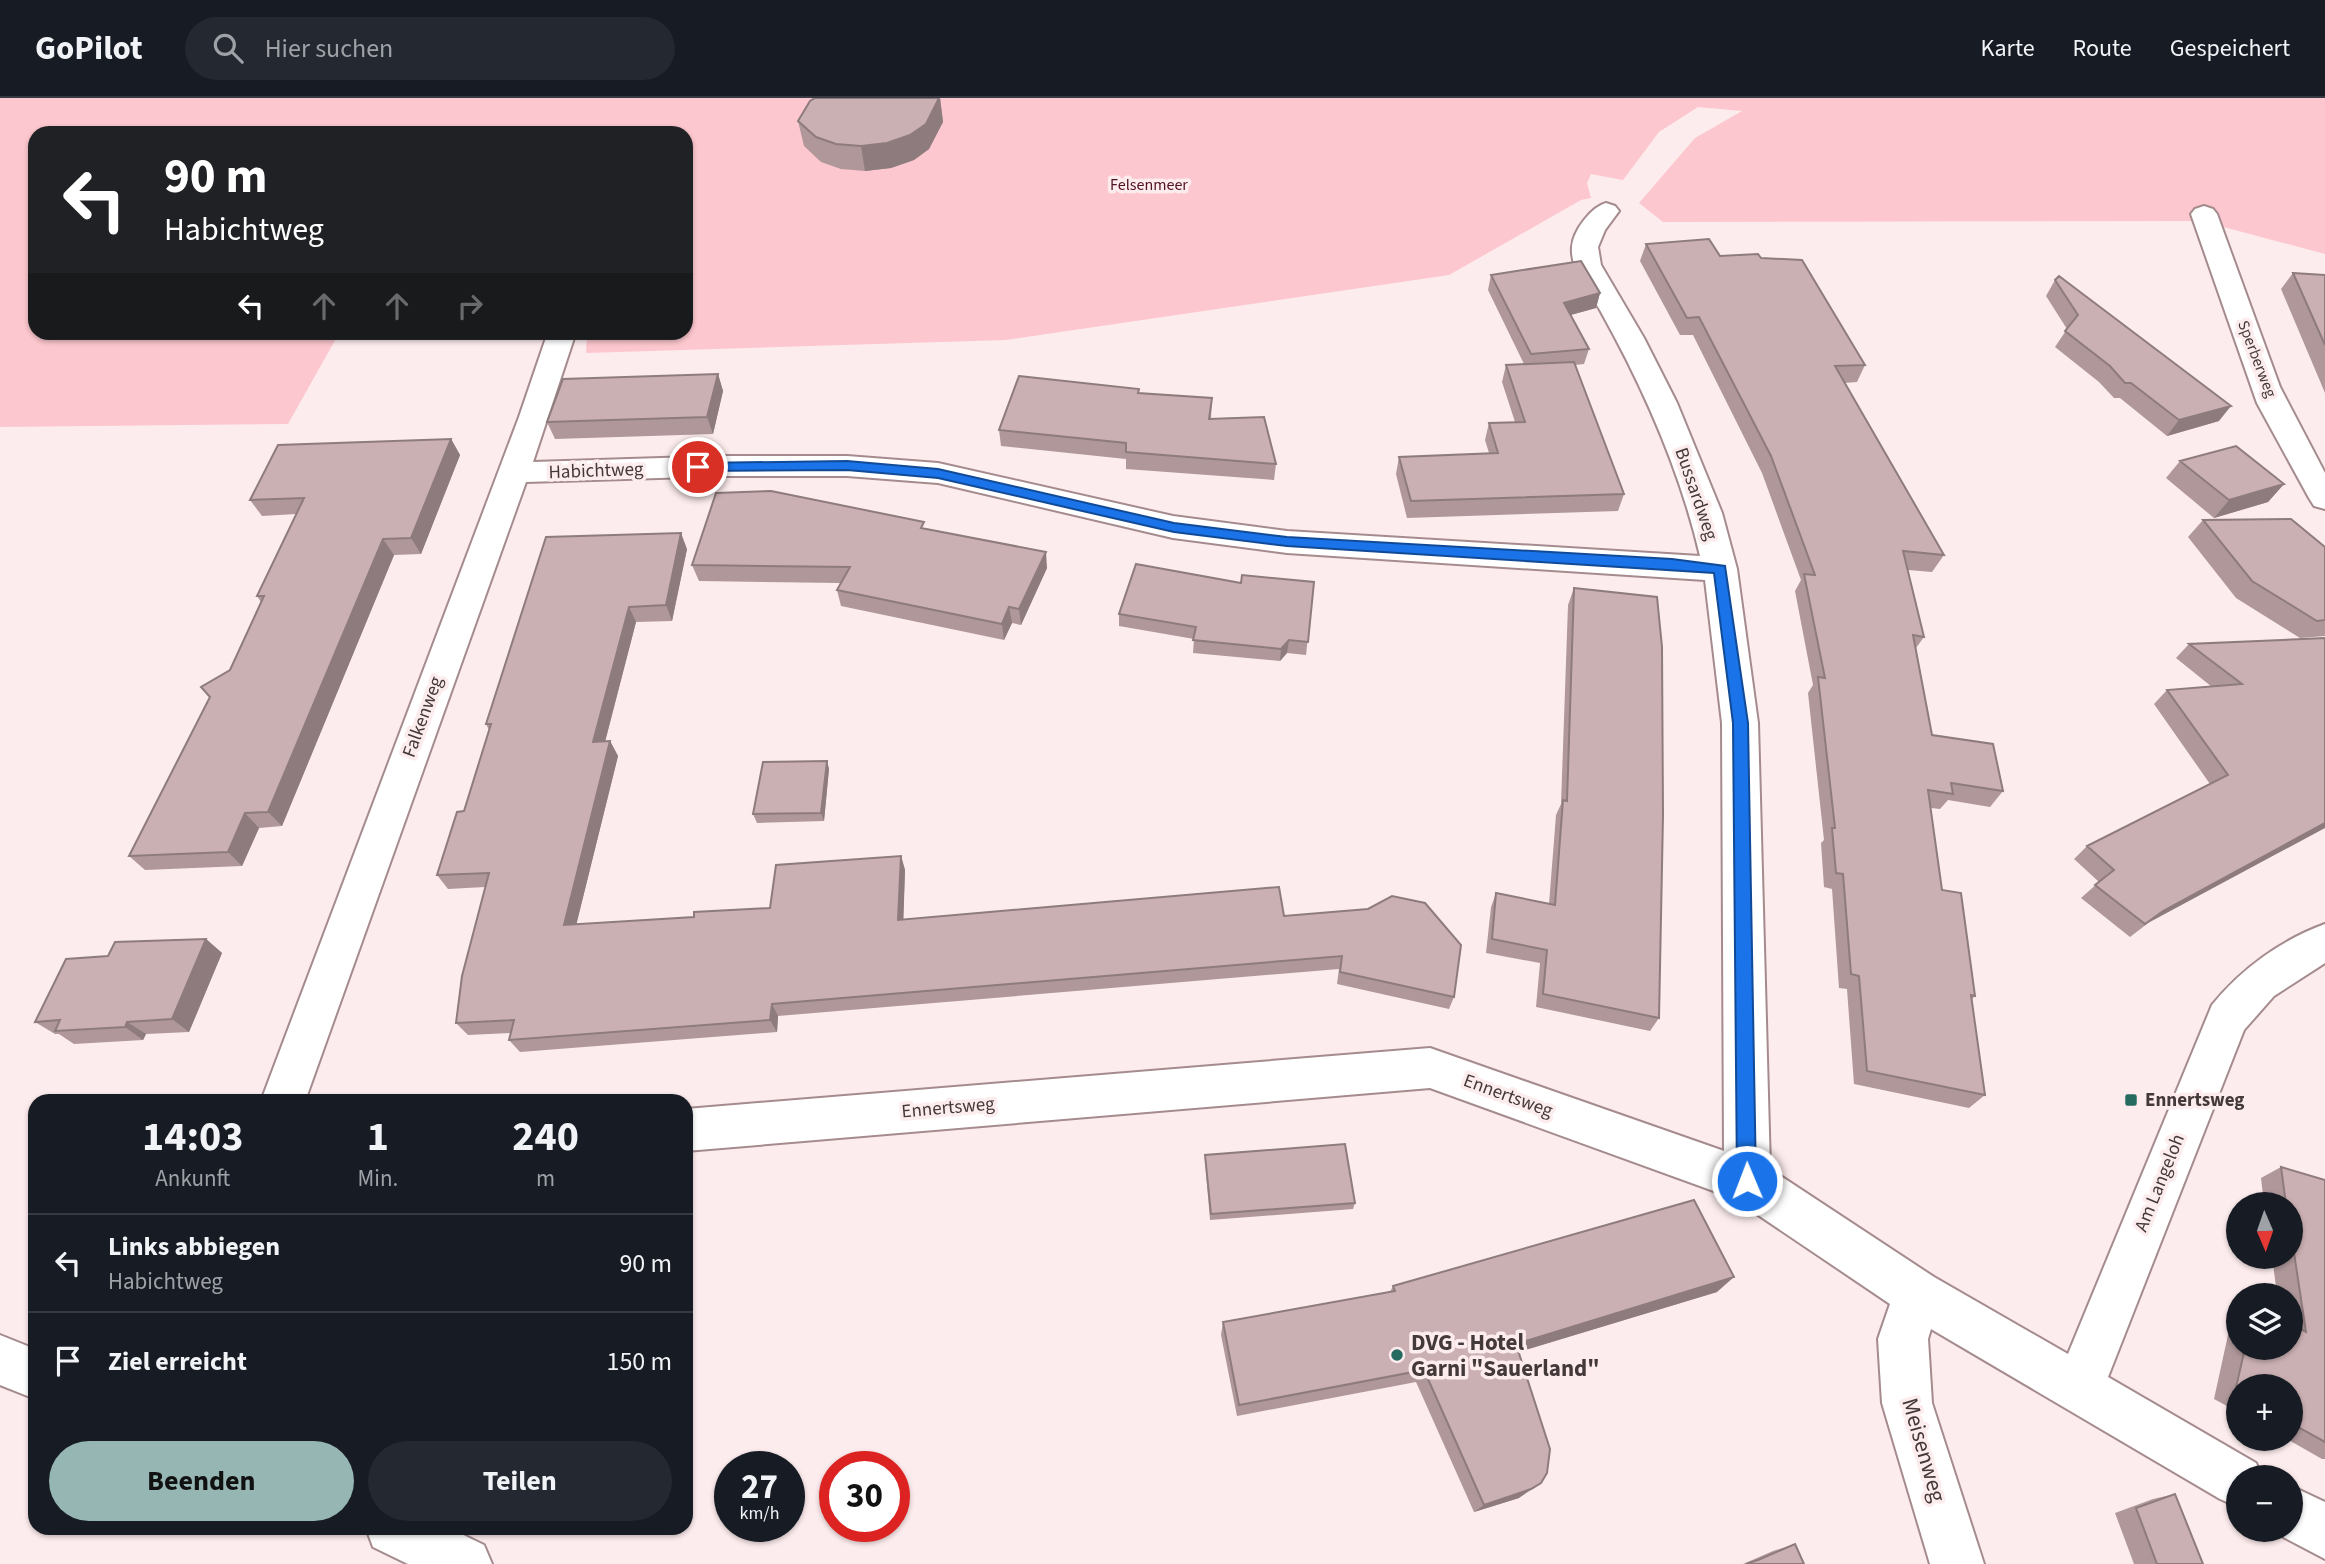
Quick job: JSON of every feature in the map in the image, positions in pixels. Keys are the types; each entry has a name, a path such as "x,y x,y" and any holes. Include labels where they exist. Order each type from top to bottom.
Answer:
{"street":[{"name":"Bussardweg","path":"1606,211 1592,229 1585,247 1588,265 1630,338 1662,403 1706,513 1720,569 1740,723 1747,1181"},
{"name":"Sperberweg","path":"2204,214 2219,247 2259,373 2298,454 2325,498"},
{"name":"Falkenweg","path":"286,1094 514,472 559,340"},
{"name":"Habichtweg","path":"514,472 563,473 738,466 873,468 938,473 1174,527 1287,542 1720,569"},
{"name":"Am Langeloh","path":"2079,1388 2227,1019 2243,997 2264,977 2325,942"},
{"name":"Ennertsweg","path":"693,1129 1430,1068 1747,1181 1917,1294 2226,1474"},
{"name":"Meisenweg","path":"1917,1294 1903,1339 1907,1403 1957,1564"},
{"path":"0,1360 28,1371"},
{"path":"2303,1519 2325,1532"},
{"path":"406,1535 465,1564"}],"green space":[{"name":"Felsenmeer","path":"0,98 2325,98 2325,254 2201,221 1663,222 1639,203 1695,138 1742,111 1698,107 1659,132 1623,180 1591,174 1587,183 1591,198 1581,200 1449,275 1006,340 586,353 587,340 693,340 693,126 28,126 28,340 335,340 288,424 0,427"}],"building":[{"path":"815,98 939,98 926,124 910,135 887,143 861,146 836,144 816,137 798,121 810,101"},
{"path":"1709,239 1720,256 1758,254 1761,258 1802,260 1865,365 1835,366 1944,555 1903,551 1924,637 1913,635 1932,735 1993,744 2003,791 1951,783 1953,794 1928,790 1942,890 1961,893 1975,996 1971,995 1985,1095 1867,1071 1859,976 1851,974 1843,874 1836,873 1832,828 1835,828 1818,677 1825,678 1804,574 1815,575 1771,456 1699,317 1687,318 1646,244"},
{"path":"1581,261 1600,293 1564,303 1589,349 1531,354 1491,275"},
{"path":"2293,273 2325,275 2325,345"},
{"path":"2059,276 2231,406 2179,420 2131,383 2125,383 2110,366 2065,331 2078,315 2055,280"},
{"path":"1574,362 1624,494 1411,501 1399,457 1498,453 1489,423 1525,422 1506,365"},
{"path":"718,374 707,417 547,422 563,379"},
{"path":"1019,376 1139,389 1138,393 1212,398 1209,419 1264,417 1276,464 1126,452 1126,443 999,430"},
{"path":"451,439 411,538 383,539 268,812 245,813 228,852 129,856 210,697 201,687 230,670 264,596 257,596 304,498 250,500 278,445"},
{"path":"2236,446 2284,484 2229,500 2180,461"},
{"path":"771,491 924,522 921,528 1046,552 1019,609 1009,607 1002,624 837,590 850,567 692,565 716,493"},
{"path":"2291,519 2325,547 2325,620 2317,621 2252,581 2203,520"},
{"path":"681,533 666,605 629,607 593,742 610,741 564,925 694,917 694,912 770,908 776,865 901,856 898,920 1279,887 1284,916 1368,909 1392,896 1425,903 1461,945 1454,997 1340,972 1342,956 772,1004 770,1020 509,1040 514,1020 456,1023 462,976 489,873 437,875 457,812 464,811 491,724 486,724 546,537"},
{"path":"1136,564 1241,583 1242,575 1314,582 1308,642 1289,640 1281,649 1193,640 1196,627 1119,614"},
{"path":"1574,588 1657,597 1662,647 1663,815 1659,1018 1543,994 1547,950 1492,939 1496,893 1555,905 1563,800 1567,801"},
{"path":"2325,638 2325,823 2163,911 2145,924 2095,885 2114,870 2087,846 2228,775 2167,690 2242,684 2189,644"},
{"path":"827,761 821,813 753,814 763,762"},
{"path":"206,939 172,1019 127,1022 125,1027 55,1031 60,1020 35,1022 66,959 108,956 115,942"},
{"path":"1345,1144 1355,1203 1211,1214 1205,1155"},
{"path":"2281,1167 2325,1180 2325,1442 2303,1430 2303,1374 2239,1374 2242,1360 2303,1360 2303,1330 2306,1332 2303,1283 2299,1283 2296,1269 2303,1269 2303,1192 2284,1192"},
{"path":"1694,1200 1734,1277 1516,1344 1550,1449 1547,1473 1541,1483 1531,1489 1484,1505 1424,1370 1239,1405 1223,1322 1395,1291 1393,1286"},
{"path":"2175,1494 2203,1564 2157,1564 2136,1508"},
{"path":"1795,1544 1804,1564 1746,1564 1758,1560"}],"place":[{"name":"Ennertsweg","path":"2131,1100"},
{"name":"DVG - Hotel Garni \"Sauerland\"","path":"1397,1355"}],"route":[{"path":"698,467 847,466 938,473 1174,527 1287,542 1720,569 1740,723 1747,1181"}]}
